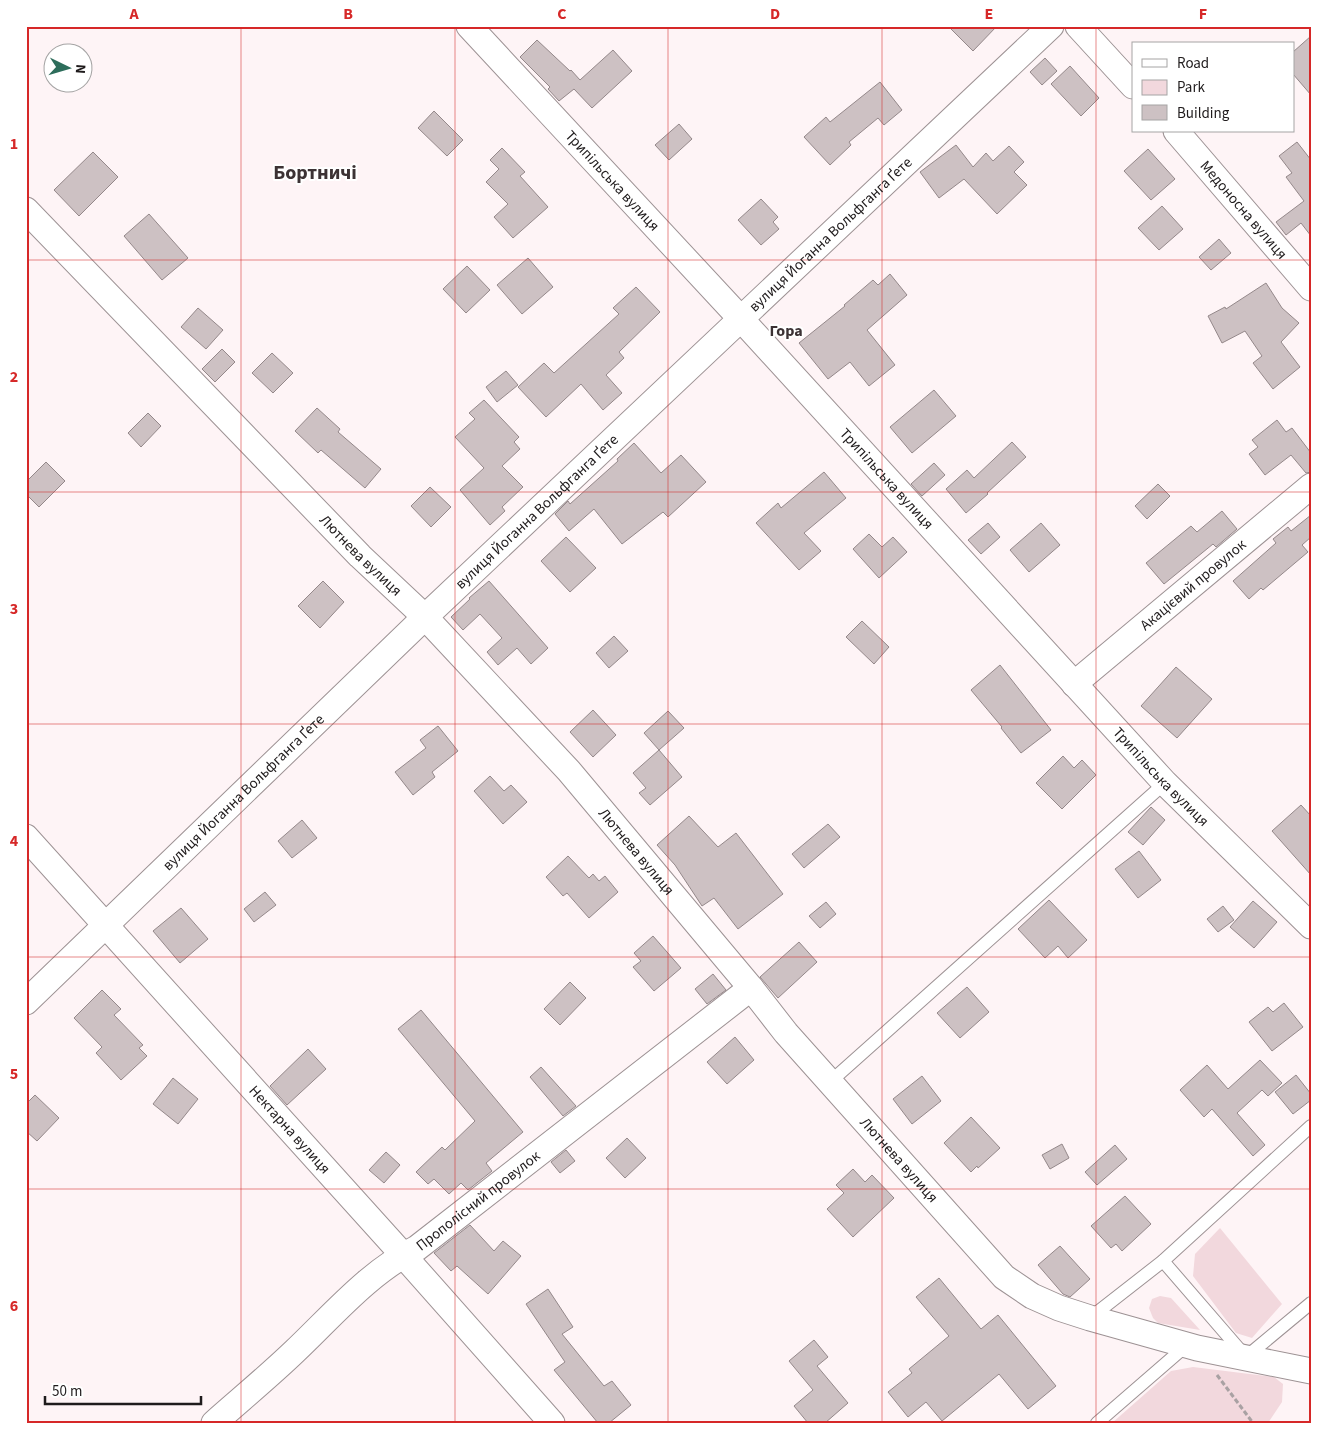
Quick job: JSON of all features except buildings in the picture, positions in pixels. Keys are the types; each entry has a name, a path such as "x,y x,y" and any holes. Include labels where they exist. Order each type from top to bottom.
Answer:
{"street":[{"name":"Трипільська вулиця","path":"470,26 1165,783 1311,926"},
{"name":"вулиця Йоганна Вольфганга Ґете","path":"26,1002 425,617 1052,26"},
{"path":"1078,26 1132,85"},
{"name":"Медоносна вулиця","path":"1177,132 1311,288"},
{"name":"Лютнева вулиця","path":"26,210 360,556 425,617 569,771 751,988 786,1033 1004,1277 1032,1296 1059,1308 1090,1318 1192,1346 1311,1371"},
{"name":"Акацієвий провулок","path":"1074,684 1311,486"},
{"name":"Нектарна вулиця","path":"26,837 552,1423"},
{"name":"Прополісний провулок","path":"214,1423 290,1356 373,1275 417,1248 751,988"}],"lane":[{"path":"830,1082 1165,783"},
{"path":"1090,1318 1163,1261 1311,1126"},
{"path":"1163,1261 1246,1358 1311,1303"},
{"path":"1097,1423 1192,1346"}],"path":[{"path":"1192,1346 1253,1423"}],"green space":[{"path":"1220,1228 1282,1304 1252,1338 1236,1333 1193,1276 1195,1254"},
{"path":"1160,1296 1171,1298 1200,1330 1158,1323 1153,1318 1149,1308 1152,1299"},
{"path":"1193,1367 1274,1377 1283,1384 1282,1402 1268,1423 1112,1423 1171,1371"}],"district":[{"name":"Бортничі","path":"315,173"},
{"name":"Гора","path":"786,331"}]}
